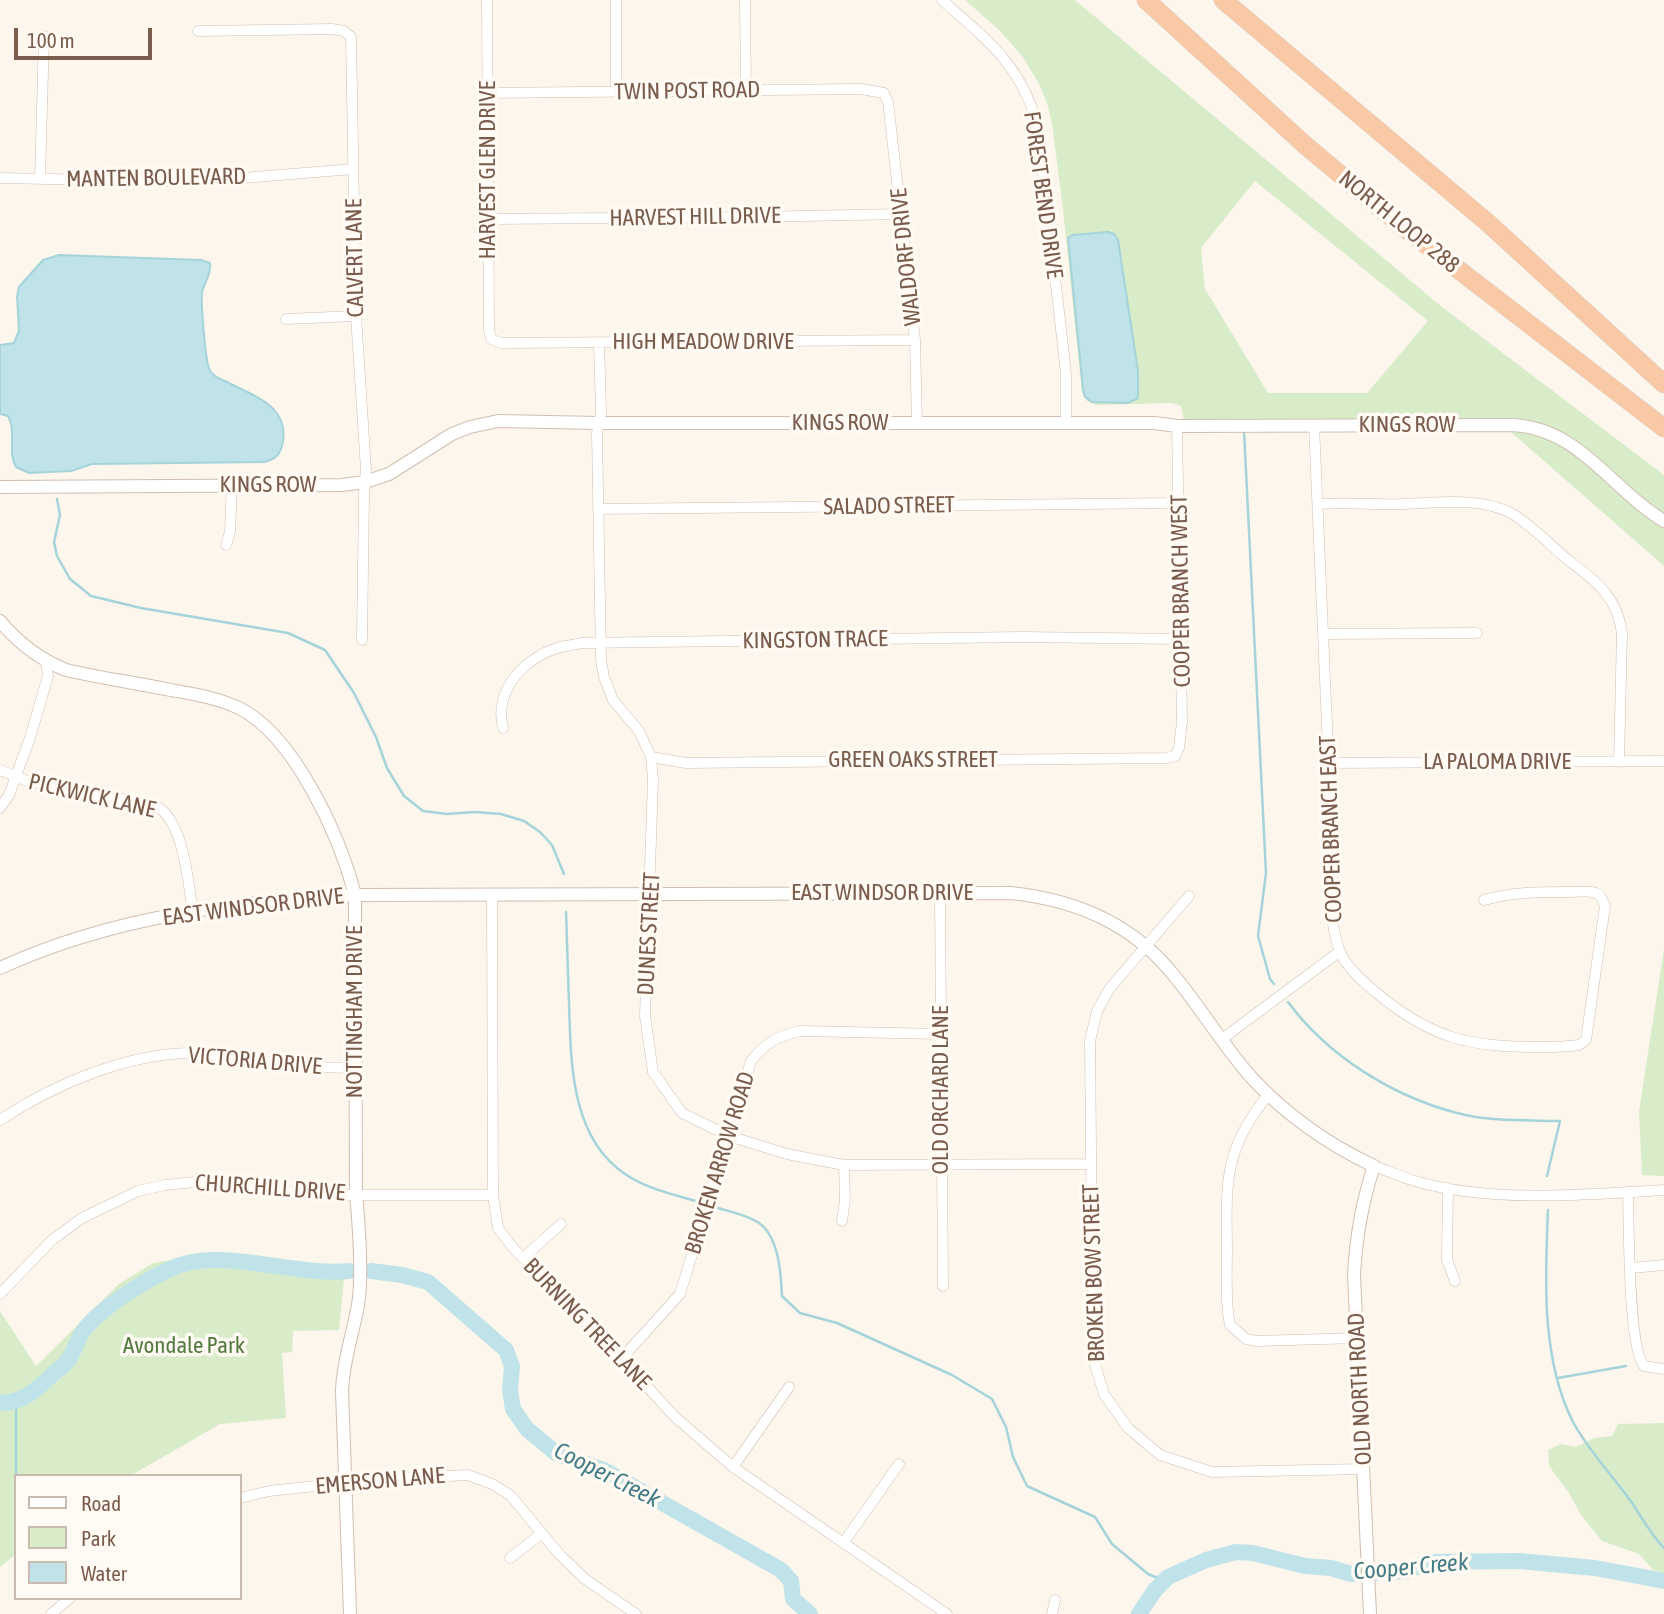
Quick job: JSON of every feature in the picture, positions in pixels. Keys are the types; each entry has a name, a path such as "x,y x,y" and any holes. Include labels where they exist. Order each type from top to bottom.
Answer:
{"highway":[{"name":"NORTH LOOP 288","path":"1146,0 1305,145 1398,223 1664,428"},
{"path":"1223,0 1488,223 1664,384"}],"street":[{"name":"HARVEST GLEN DRIVE","path":"487,0 491,339"},
{"path":"615,0 616,92"},
{"path":"745,0 746,91"},
{"name":"FOREST BEND DRIVE","path":"942,0 1013,68 1032,106 1037,124 1067,381 1066,423"},
{"name":"CALVERT LANE","path":"198,31 332,29 349,33 352,40 356,316 366,471 362,640"},
{"path":"40,179 44,36"},
{"name":"TWIN POST ROAD","path":"488,93 861,89 884,93"},
{"name":"WALDORF DRIVE","path":"884,93 888,102 915,340 917,423"},
{"name":"MANTEN BOULEVARD","path":"0,178 194,182 353,169"},
{"name":"HARVEST HILL DRIVE","path":"488,219 752,218 901,214"},
{"path":"286,319 356,316"},
{"name":"HIGH MEADOW DRIVE","path":"491,339 501,343 915,340"},
{"name":"DUNES STREET","path":"599,343 598,509 600,642 604,677 613,700 639,730 651,757 653,779 645,1016 653,1072 682,1113 729,1136 787,1154 844,1165 1090,1164"},
{"name":"KINGS ROW","path":"0,487 342,485 365,482 398,470 446,437 480,424 508,420 599,423 1154,423 1177,426 1536,427 1555,435 1581,452 1664,521"},
{"name":"COOPER BRANCH EAST","path":"1314,425 1333,864 1330,907 1339,952 1363,981 1395,1009 1452,1038 1482,1045 1516,1048 1579,1045 1586,1040 1605,906 1602,898 1595,893 1583,891 1524,892 1484,900"},
{"name":"COOPER BRANCH WEST","path":"1175,756 1179,748 1182,722 1177,426"},
{"path":"226,545 230,532 232,484"},
{"path":"1318,504 1460,502 1502,509 1521,519 1542,540 1600,585 1617,609 1622,633 1619,762"},
{"name":"SALADO STREET","path":"598,509 1180,503"},
{"name":"NOTTINGHAM DRIVE","path":"0,621 17,641 46,662 66,670 211,698 237,707 252,716 279,738 295,761 334,835 349,871 355,895 359,1296 342,1368 350,1614"},
{"path":"1324,634 1477,633"},
{"name":"KINGSTON TRACE","path":"503,728 500,716 505,692 519,671 543,654 564,646 600,642 1022,637 1182,639"},
{"path":"0,808 9,796 16,778 48,676 46,662"},
{"name":"GREEN OAKS STREET","path":"651,757 699,763 939,762 1175,756"},
{"name":"LA PALOMA DRIVE","path":"1329,763 1664,761"},
{"name":"PICKWICK LANE","path":"0,770 16,778 155,805 163,809 173,822 188,872 193,911"},
{"name":"EAST WINDSOR DRIVE","path":"0,968 75,940 193,911 285,899 355,895 940,893 1011,893 1047,897 1075,905 1133,934 1178,979 1268,1095 1302,1124 1333,1145 1374,1166 1415,1182 1505,1195 1664,1190"},
{"name":"OLD ORCHARD LANE","path":"940,893 943,1286"},
{"name":"BURNING TREE LANE","path":"492,895 493,1195 498,1228 523,1258 622,1358 674,1416 733,1467 947,1614"},
{"name":"BROKEN BOW STREET","path":"1189,896 1110,988 1097,1011 1093,1026 1090,1041 1093,1358 1104,1394 1128,1428 1160,1455 1212,1472 1363,1469"},
{"path":"1222,1039 1339,952"},
{"name":"BROKEN ARROW ROAD","path":"622,1358 680,1294 751,1061 764,1045 782,1035 800,1031 941,1034"},
{"name":"VICTORIA DRIVE","path":"0,1121 48,1091 78,1078 139,1061 180,1054 246,1058 288,1065 355,1068"},
{"path":"1268,1095 1244,1128 1229,1167 1226,1211 1230,1325 1246,1339 1257,1341 1357,1338"},
{"path":"842,1221 845,1199 844,1165"},
{"name":"OLD NORTH ROAD","path":"1370,1614 1354,1275 1356,1243 1366,1190 1374,1166"},
{"name":"CHURCHILL DRIVE","path":"0,1294 52,1240 92,1212 138,1191 176,1183 195,1182 292,1194 493,1195"},
{"path":"1448,1188 1447,1260 1455,1281"},
{"path":"1628,1192 1633,1325 1639,1360 1648,1368 1664,1369"},
{"path":"523,1258 561,1224"},
{"path":"1631,1268 1664,1265"},
{"path":"733,1467 789,1387"},
{"path":"844,1542 899,1464"},
{"name":"EMERSON LANE","path":"242,1498 269,1491 345,1482 468,1475 492,1484 510,1495 541,1534 585,1579 636,1614"},
{"path":"510,1558 541,1534"},
{"path":"51,1614 67,1600"},
{"path":"1052,1614 1055,1600"}],"green space":[{"path":"965,0 1075,0 1442,307 1664,475 1664,566 1503,425 1185,425 1181,406 1172,403 1096,405 1087,401 1082,393 1052,124 1039,84 1023,57 999,30","holes":["1255,181 1428,321 1367,393 1268,393 1205,289 1201,248"]},
{"path":"1664,949 1664,1176 1642,1175 1639,1111"},
{"name":"Avondale Park","path":"203,1255 345,1268 339,1330 293,1331 292,1352 282,1353 286,1418 220,1424 133,1474 14,1474 14,1556 0,1567 0,1311 36,1366 119,1284 153,1263"},
{"path":"1664,1423 1664,1573 1653,1570 1639,1554 1602,1541 1581,1515 1549,1466 1548,1450 1561,1444 1576,1447 1594,1438 1612,1436 1618,1424"}],"water":[{"path":"1108,232 1114,234 1118,240 1138,371 1138,398 1128,403 1092,402 1085,397 1083,389 1068,238 1072,235"},
{"path":"59,255 201,260 210,263 202,293 209,368 215,376 258,398 276,412 284,432 281,450 277,455 263,462 92,464 71,471 29,473 16,467 12,455 11,422 8,416 0,414 0,345 14,343 19,331 19,287 43,260"}],"waterway":[{"path":"1244,431 1266,873 1258,936 1270,979 1274,984"},
{"path":"57,499 60,515 54,542 57,556 70,579 91,596 141,608 288,633 325,650 354,693 376,737 387,768 404,796 423,811 501,814 524,821 552,845 564,874"},
{"path":"566,912 573,1073 577,1096 593,1140 607,1158 634,1180 705,1204"},
{"path":"1288,1002 1304,1022 1342,1056 1386,1085 1409,1096 1433,1106 1482,1118 1560,1121 1547,1176"},
{"path":"711,1206 748,1217 766,1229 778,1256 782,1296 800,1313 837,1323 952,1375 992,1399 1006,1427 1013,1457 1027,1486 1095,1517 1112,1544 1148,1574 1168,1577"},
{"path":"1548,1210 1547,1318 1555,1372 1563,1398 1585,1441 1664,1548"},
{"name":"Cooper Creek","path":"0,1403 16,1401 36,1390 67,1361 84,1330 105,1309 170,1269 189,1262 211,1260 327,1272 349,1271"},
{"name":"Cooper Creek","path":"371,1271 428,1282 506,1350 512,1366 510,1390 513,1409 527,1429 557,1454 604,1470 781,1570 791,1581 793,1599 810,1614"},
{"path":"1558,1378 1626,1366"},
{"path":"16,1401 16,1474"},
{"name":"Cooper Creek","path":"1139,1614 1155,1590 1168,1577 1206,1560 1236,1552 1253,1553 1351,1574 1406,1571 1429,1562 1519,1561 1595,1568 1664,1581"}]}
